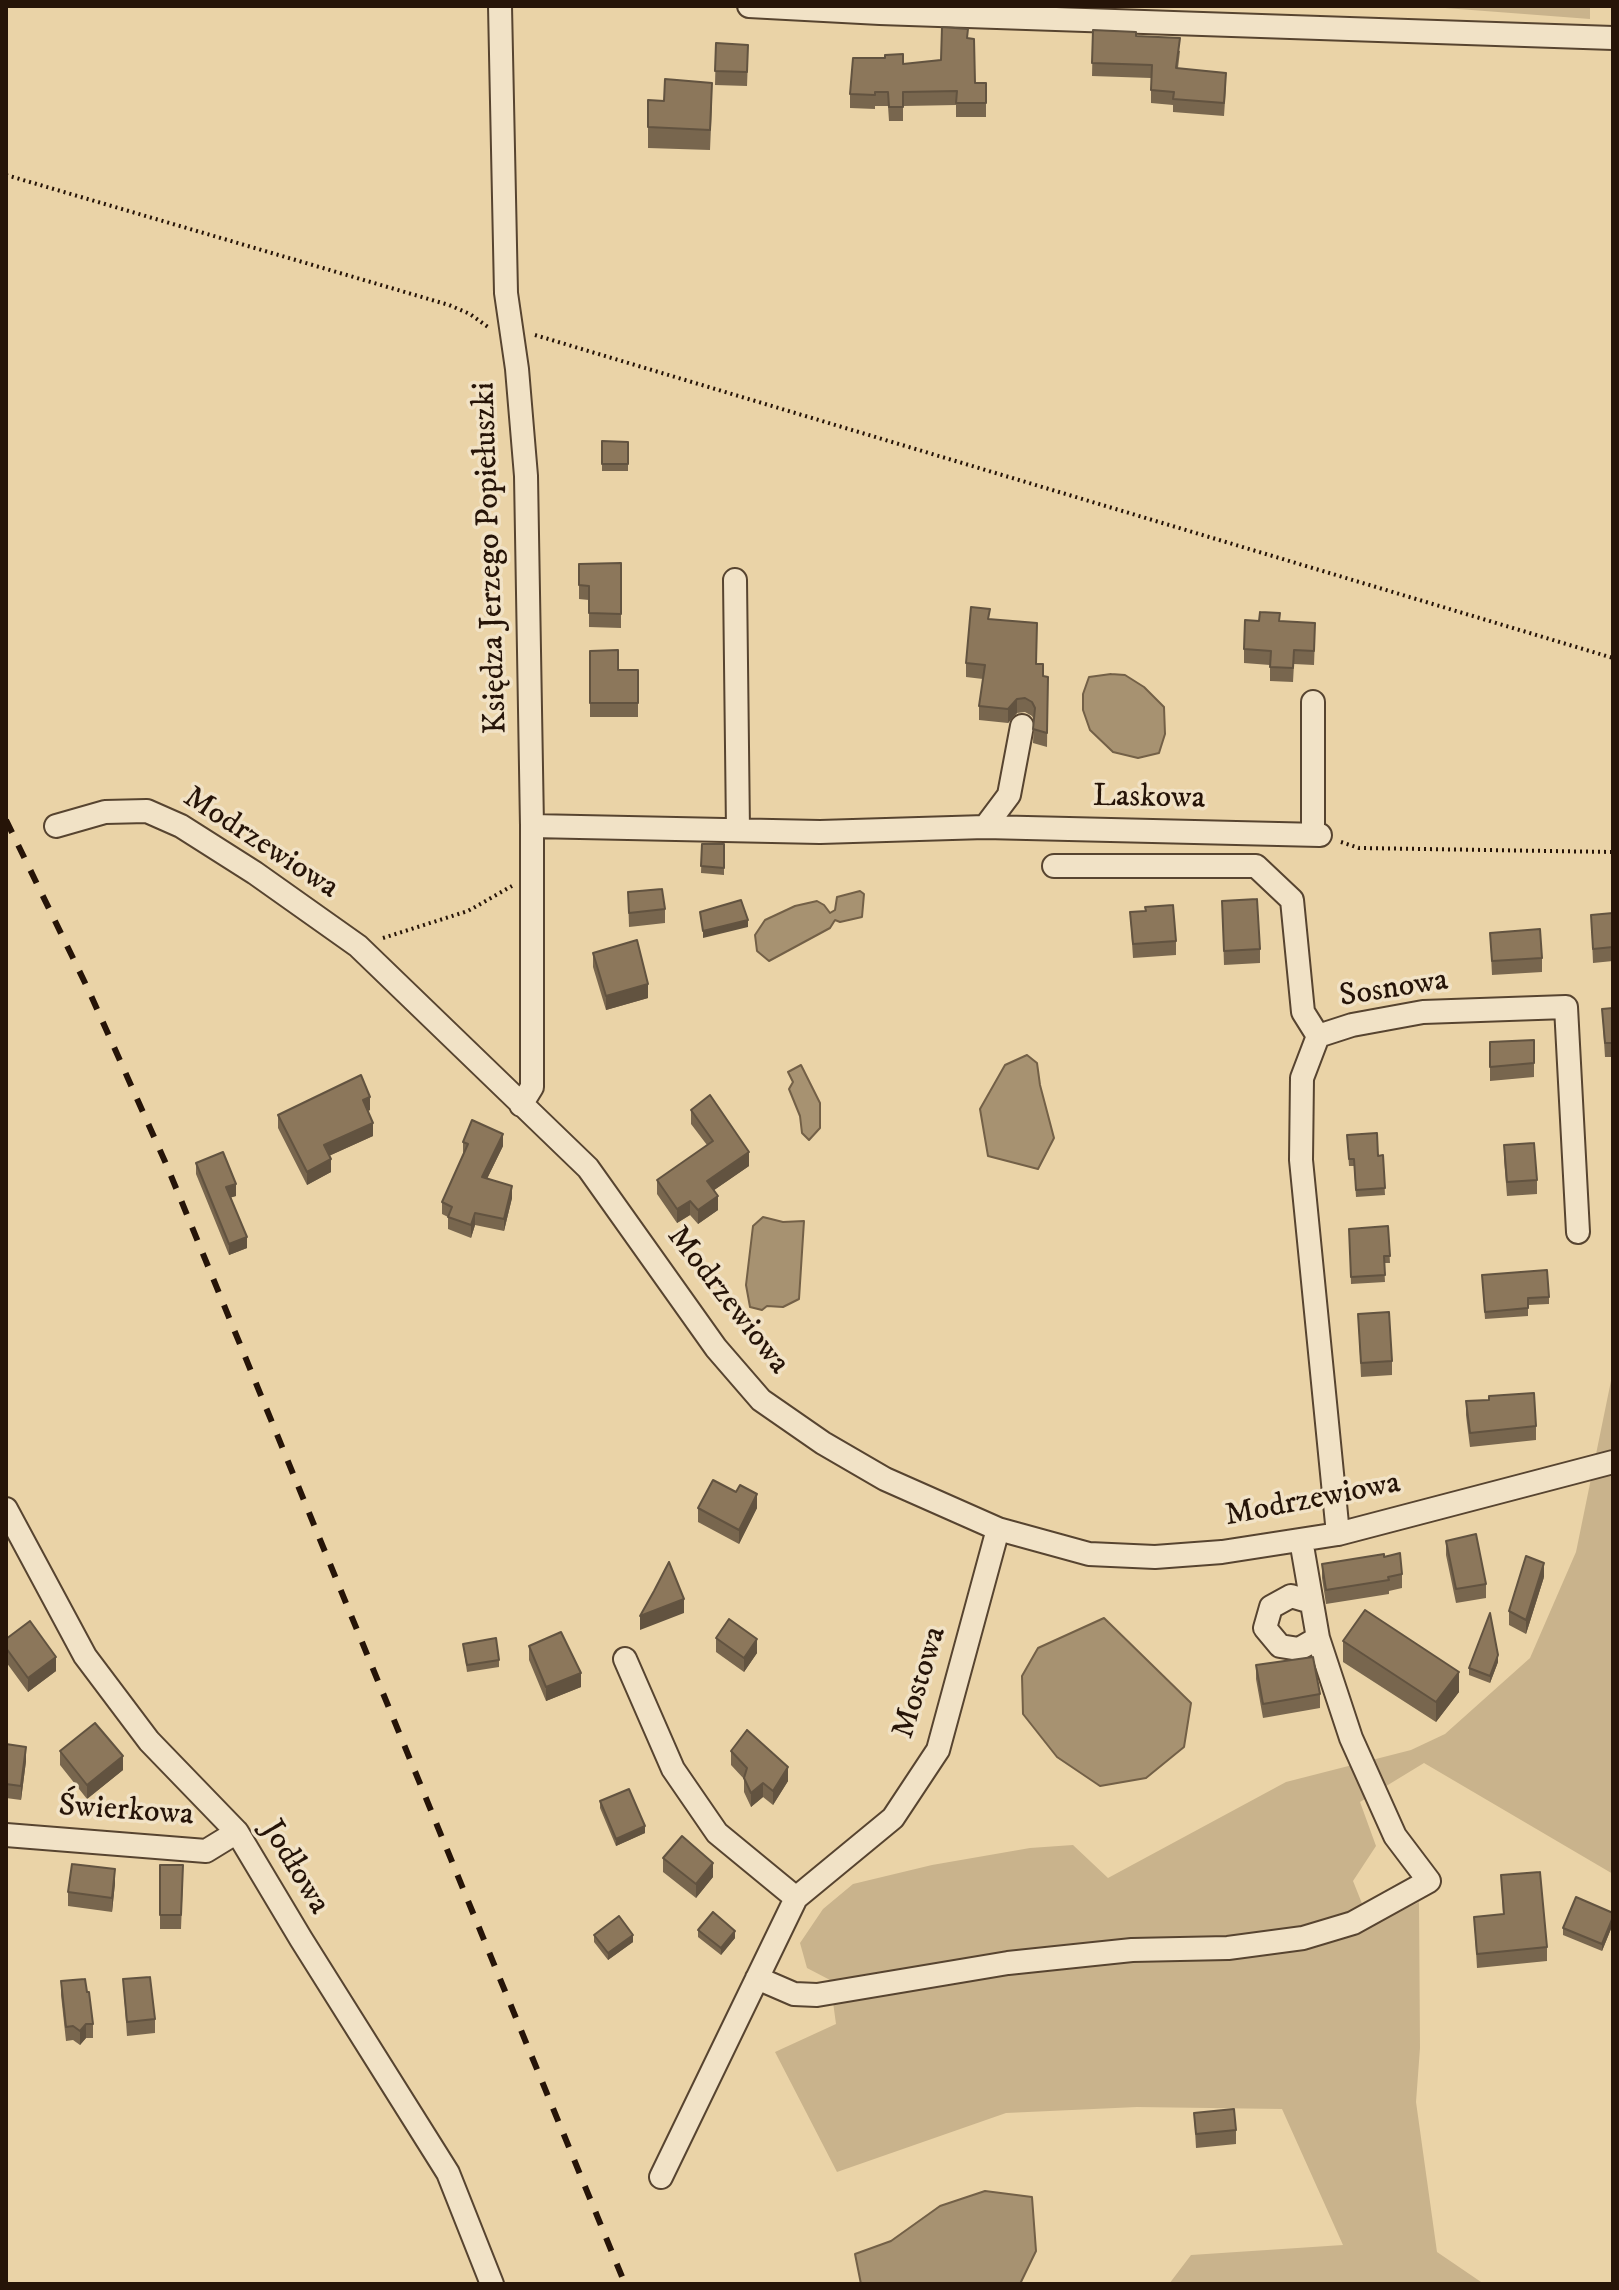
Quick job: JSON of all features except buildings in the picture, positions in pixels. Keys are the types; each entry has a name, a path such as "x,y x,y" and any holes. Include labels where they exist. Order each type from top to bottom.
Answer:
{"street":[{"name":"Księdza Jerzego Popiełuszki","path":"500,6 506,293 526,476 532,826 532,1087 521,1105"},
{"path":"749,6 943,16 1613,38"},
{"path":"735,580 738,830"},
{"path":"1313,702 1316,835"},
{"path":"985,827 1009,795 1022,726"},
{"name":"Modrzewiowa","path":"56,826 105,812 147,811 181,826 255,873 358,946 588,1168 716,1348 761,1400 823,1443 885,1479 998,1529 1089,1554 1168,1556 1222,1552 1338,1534 1613,1462"},
{"name":"Laskowa","path":"532,826 820,832 985,827 1316,835"},
{"path":"1054,866 1256,866 1292,900 1303,1012 1318,1036"},
{"name":"Sosnowa","path":"1338,1534 1301,1160 1302,1078 1318,1036 1352,1025 1423,1012 1566,1007 1578,1232"},
{"name":"Jodłowa","path":"6,1509 85,1656 149,1741 237,1832 448,2173 492,2284"},
{"name":"Mostowa","path":"661,2177 796,1898 893,1818 938,1750 998,1529"},
{"path":"757,1978 794,1994 817,1995 1008,1963 1132,1950 1228,1948 1303,1938 1353,1923 1429,1881 1395,1836 1351,1738 1318,1638 1301,1540"},
{"path":"1311,1602 1291,1596 1271,1607 1265,1628 1280,1646 1299,1649 1318,1638"},
{"path":"625,1659 673,1769 717,1833 796,1898"},
{"name":"Świerkowa","path":"6,1835 206,1851 237,1832"}],"path":[{"path":"6,175 449,305 470,314 491,330 503,332 512,328 1613,658"},
{"path":"1316,835 1359,848 1613,852"},
{"path":"358,946 468,911 532,875"}],"shaded area":[{"path":"1419,6 1590,6 1590,19"},
{"path":"1125,675 1144,687 1164,707 1165,734 1159,753 1138,758 1113,752 1090,730 1083,710 1083,694 1089,677"},
{"path":"860,891 864,894 862,917 840,922 835,920 830,928 769,961 757,951 755,935 765,920 795,906 817,901 830,913 835,910 837,897"},
{"path":"1027,1055 1037,1063 1054,1138 1038,1169 988,1156 980,1109 1005,1065"},
{"path":"801,1065 820,1103 820,1128 809,1140 802,1133 800,1116 789,1089 793,1082 788,1072"},
{"path":"763,1217 783,1222 804,1221 799,1299 783,1307 767,1306 762,1310 750,1307 746,1285 753,1226"},
{"path":"1613,1371 1613,1874 1424,1763 1360,1802 1376,1846 1353,1881 1371,1926 1419,1902 1420,2048 1416,2102 1437,2252 1484,2284 1169,2284 1191,2255 1343,2245 1282,2109 1137,2107 1006,2113 837,2172 775,2052 836,2024 830,1980 807,1968 800,1943 823,1909 853,1884 932,1865 1030,1848 1073,1845 1108,1878 1286,1782 1411,1750 1445,1734 1530,1658 1576,1552"},
{"path":"1104,1618 1191,1703 1184,1747 1146,1778 1100,1786 1057,1757 1023,1714 1022,1676 1038,1648"},
{"path":"985,2191 1032,2197 1036,2251 1020,2284 861,2284 855,2254 891,2241 940,2206"}],"railway":[{"path":"6,820 89,991 167,1166 625,2284"}]}
